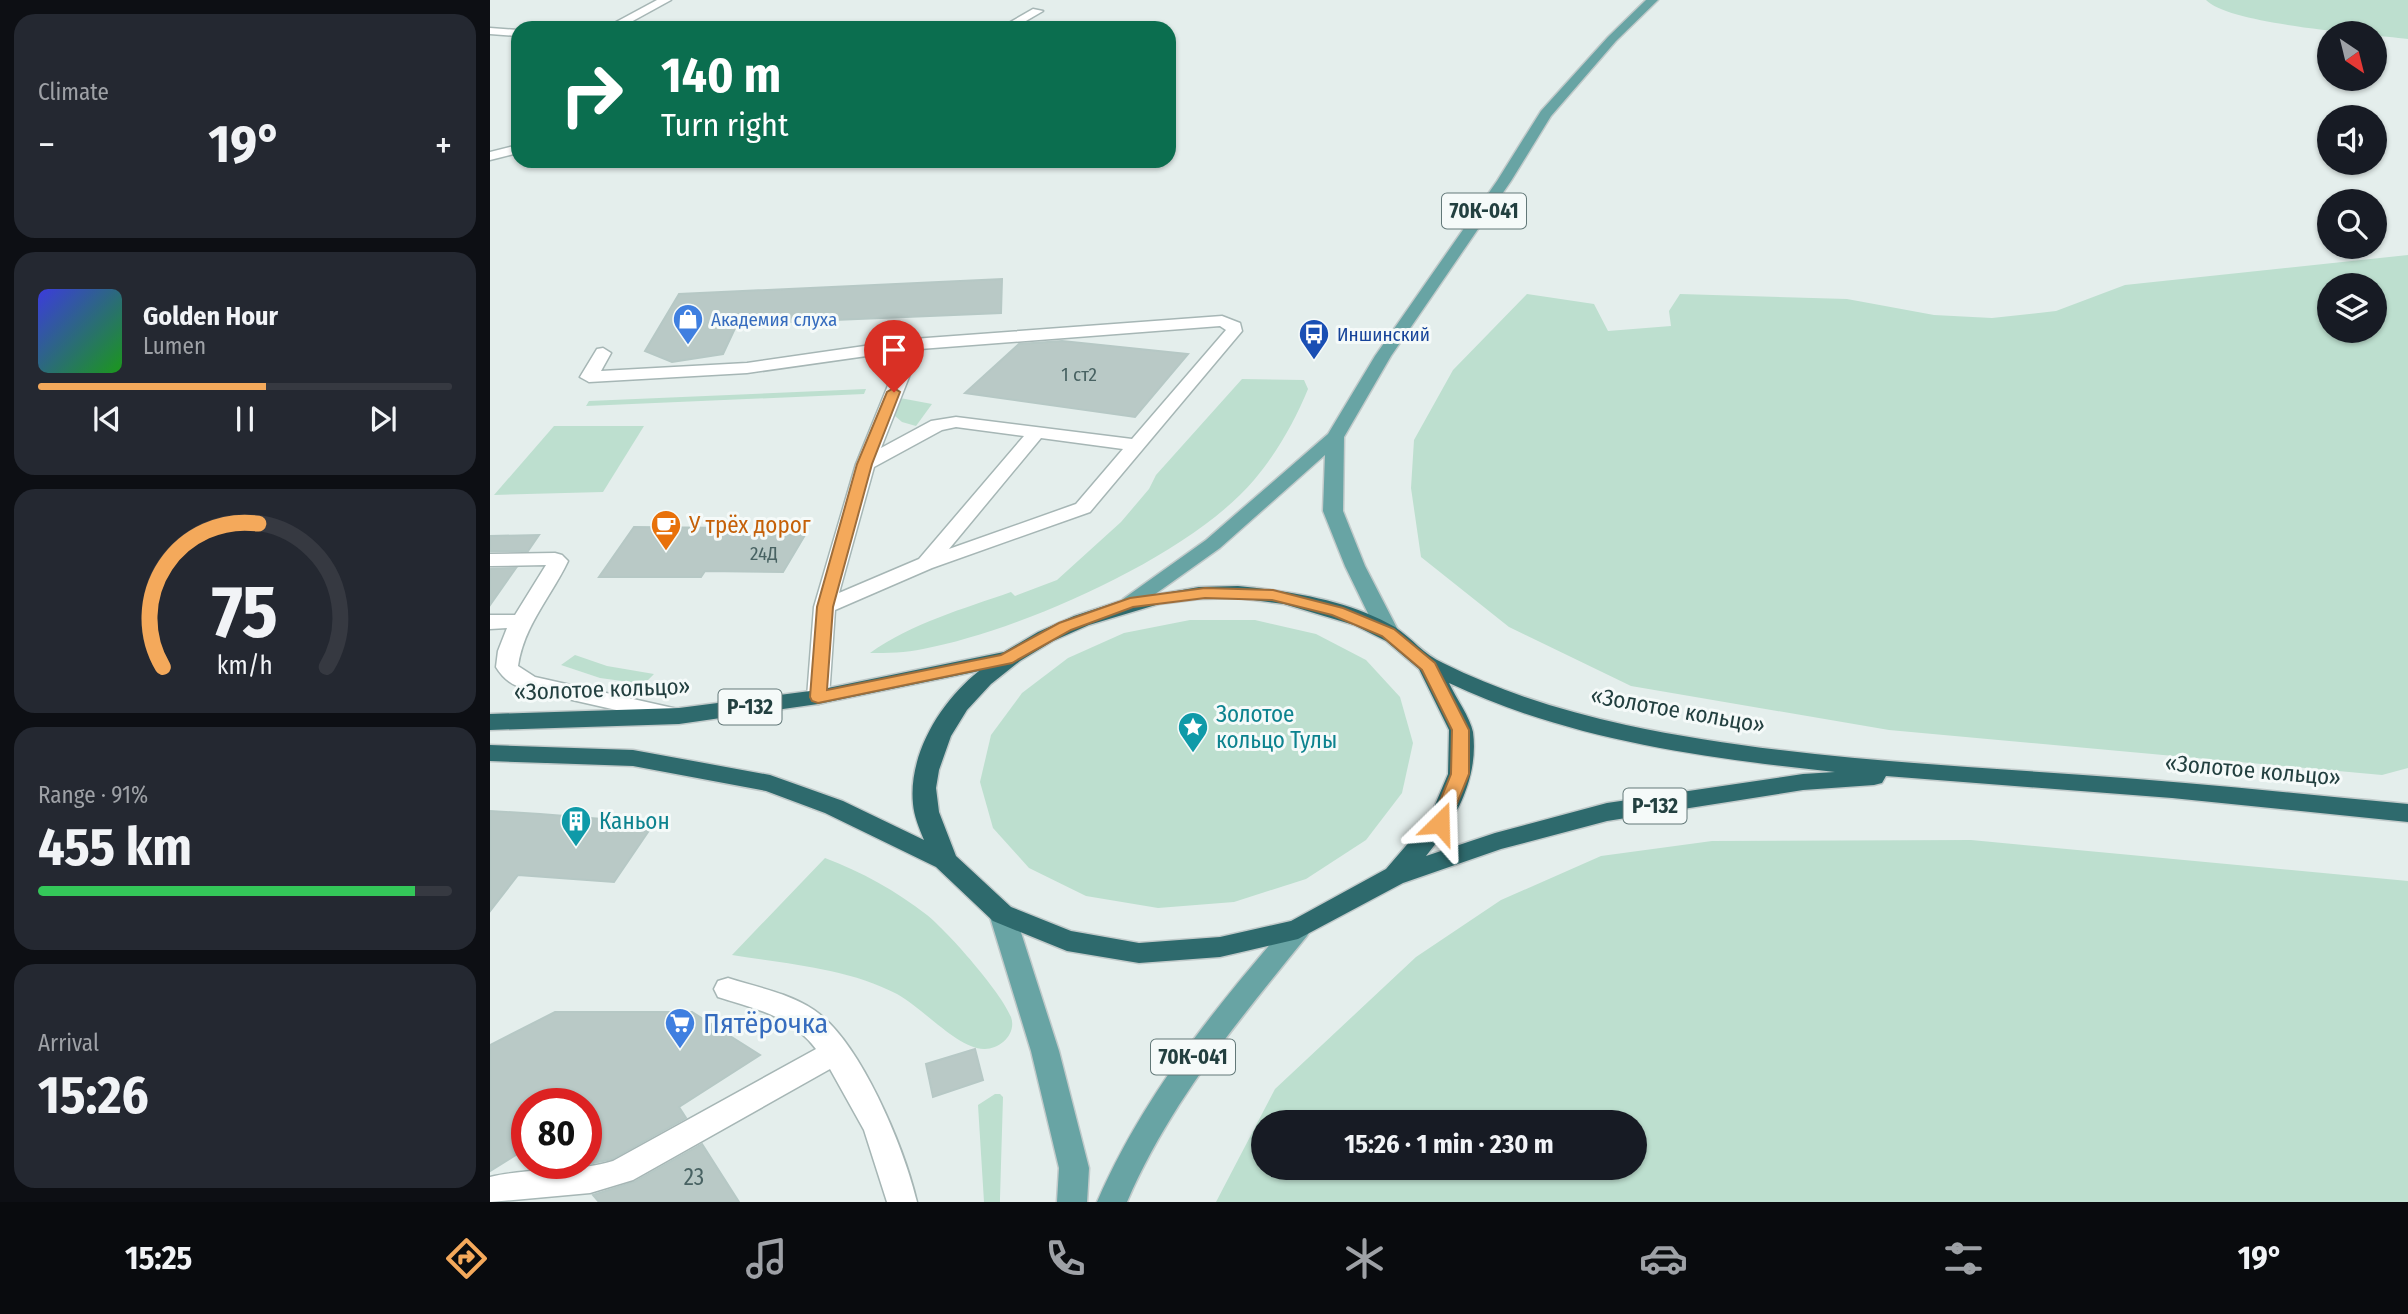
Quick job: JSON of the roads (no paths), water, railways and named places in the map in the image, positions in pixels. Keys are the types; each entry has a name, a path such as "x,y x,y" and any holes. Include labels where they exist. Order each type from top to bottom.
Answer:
{"highway":[{"name":"«Золотое кольцо»","path":"945,861 925,806 927,767 943,728 970,691 1006,659 1065,626 1130,603 1205,593 1273,595 1337,611 1388,632 1429,667 1516,701 1605,730 1696,746 1925,774 2142,787 2408,813"},
{"name":"«Золотое кольцо»","path":"490,722 679,716 818,697 1006,659"},
{"name":"«Золотое кольцо»","path":"1394,876 1440,823 1460,774 1461,730 1429,667"},
{"name":"«Золотое кольцо»","path":"490,753 633,758 770,783 834,807 945,861 1002,915 1067,941 1139,953 1220,947 1298,929 1394,876 1495,842 1607,813 1803,782 1925,774"}],"main road":[{"name":"70К-041","path":"1130,603 1213,544 1335,437 1383,356 1504,181 1546,114 1612,38 1652,0"},
{"name":"70К-041","path":"1335,437 1333,511 1355,566 1388,632"},
{"path":"1002,915 1045,1051 1071,1155 1074,1168 1072,1202"},
{"name":"70К-041","path":"1112,1202 1128,1162 1194,1055 1298,929"}],"lane":[{"path":"624,21 665,0"},
{"path":"1019,21 1037,11"},
{"path":"490,31 511,32"},
{"path":"490,156 511,151"},
{"path":"603,354 589,377 747,368 913,344 1222,321 1233,324 1234,331 1083,508 925,564 825,607"},
{"path":"818,697 825,607 864,464 913,344"},
{"path":"864,464 946,423 1038,431 1135,445"},
{"path":"925,564 1038,431"},
{"path":"490,560 557,560 519,621 499,668 528,683 679,716"},
{"path":"490,622 519,621"},
{"path":"728,989 773,1003 802,1017 834,1053 867,1102 884,1135 902,1202"},
{"path":"490,1191 514,1185 593,1180 611,1176 834,1053"}],"place":[{"name":"Академия слуха","path":"688,346"},
{"name":"Иншинский","path":"1314,361"},
{"name":"У трёх дорог","path":"666,552"},
{"name":"Золотое кольцо Тулы","path":"1193,754"},
{"name":"Каньон","path":"576,848"},
{"name":"Пятёрочка","path":"680,1050"}]}
